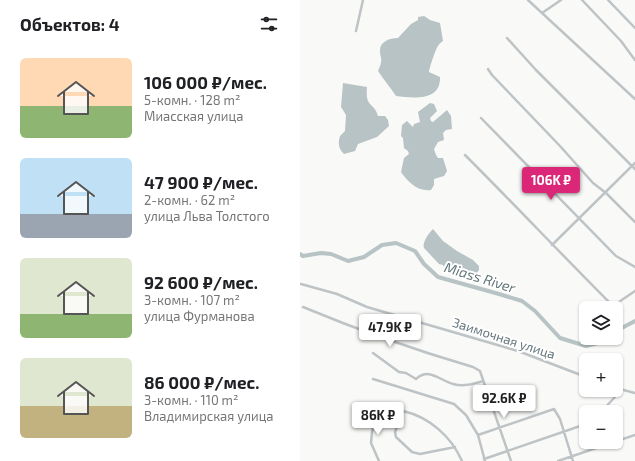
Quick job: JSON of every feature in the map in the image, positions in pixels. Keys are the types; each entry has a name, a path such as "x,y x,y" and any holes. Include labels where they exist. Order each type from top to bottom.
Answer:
{"street":[{"path":"356,31 363,0"},
{"path":"528,0 635,99"},
{"path":"542,13 561,0"},
{"path":"582,0 635,60"},
{"path":"608,0 635,28"},
{"path":"508,38 536,70 635,169"},
{"path":"488,69 593,183 606,193 635,222"},
{"path":"481,118 578,219 616,256 635,267"},
{"path":"465,155 613,306 635,291"},
{"path":"552,245 635,163"},
{"name":"Заимочная улица","path":"301,284 337,294 367,307 518,351 579,374"},
{"path":"303,307 355,329 418,351 473,367 480,371 511,461"},
{"path":"373,353 400,372 406,373 416,379 420,375 426,374 433,375 453,384 469,386 484,381"},
{"path":"373,379 454,404 466,415 478,434 485,460 579,427"},
{"path":"623,390 635,393"},
{"path":"608,405 615,397"},
{"path":"478,434 554,409 560,419 573,461"},
{"path":"455,447 420,454 412,452 396,437 395,432 403,411 415,414 433,424 455,447 462,461"},
{"path":"379,461 371,442 375,421 380,412"},
{"path":"558,461 635,435"}],"shaded area":[{"path":"424,16 430,20 440,23 443,41 437,48 429,72 440,77 439,85 436,91 431,95 424,97 396,96 378,71 381,61 381,46 385,41 398,38 411,24 418,20 418,17"},
{"path":"343,83 367,87 367,99 378,116 385,116 388,120 389,126 377,137 358,144 355,151 344,154 339,143 340,136 345,131 346,115 341,107"},
{"path":"430,103 434,104 437,111 430,118 431,121 433,122 447,110 451,116 452,129 446,130 443,133 444,140 438,142 434,149 438,158 443,158 447,171 444,176 434,179 434,185 431,190 426,190 414,186 401,172 404,158 409,154 404,148 403,138 401,136 402,125 407,121 413,127 414,124 420,122 418,112"},
{"path":"433,229 443,241 473,260 479,266 479,270 472,279 445,269 443,265 439,264 424,248 425,240"}],"waterway":[{"name":"Miass River","path":"300,254 303,256 321,253 331,254 348,261 364,257 382,245 396,243 415,251 424,264 438,277 522,301 535,311 560,338 579,344"},
{"name":"Miass River","path":"623,327 635,321"},
{"name":"Miass River","path":"583,345 590,345"}]}
